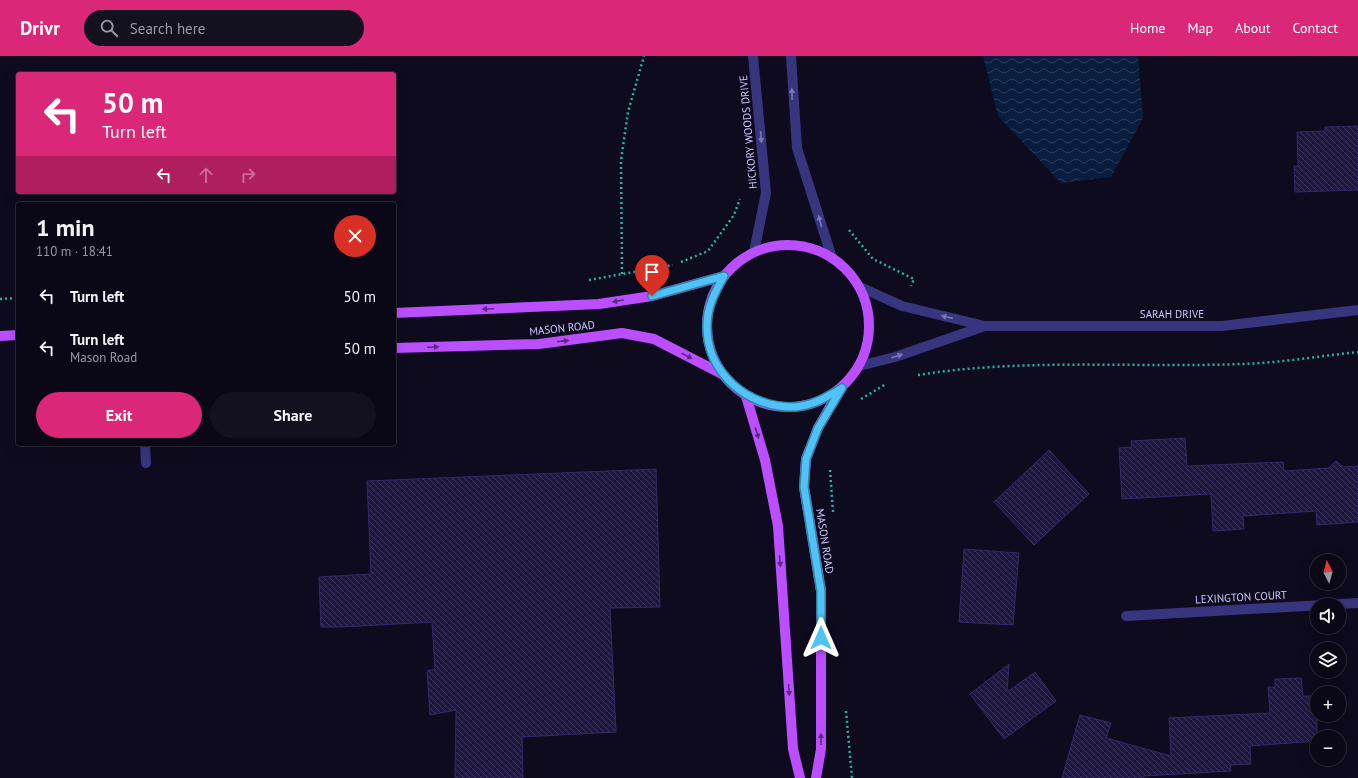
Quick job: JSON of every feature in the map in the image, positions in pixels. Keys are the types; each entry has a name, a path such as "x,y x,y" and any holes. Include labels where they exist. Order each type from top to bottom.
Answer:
{"main road":[{"path":"791,245 812,248 832,258 852,275 860,288 869,313 868,341 859,366 842,388 820,401 795,407 770,405 746,396 722,374 711,351 707,325 711,299 724,276 738,262 754,252 772,247 791,245"},
{"name":"MASON ROAD","path":"396,312 598,304 652,296 724,276"},
{"name":"MASON ROAD","path":"396,348 539,344 622,333 654,339 722,374"},
{"path":"0,336 16,335"},
{"name":"MASON ROAD","path":"816,778 821,749 821,591 804,487 806,459 818,428 842,388"},
{"path":"746,396 765,460 778,526 793,749 800,778"}],"street":[{"name":"HICKORY WOODS DRIVE","path":"753,56 766,193 754,252"},
{"path":"791,56 797,148 832,258"},
{"name":"SARAH DRIVE","path":"860,288 902,306 985,326 1222,326 1358,310"},
{"name":"SARAH DRIVE","path":"859,366 895,357 985,326"},
{"path":"145,446 146,464"},
{"name":"LEXINGTON COURT","path":"1126,616 1358,603"}],"path":[{"path":"622,274 621,160 628,112 644,56"},
{"path":"584,280 677,264 708,251 734,215 741,196"},
{"path":"847,225 849,232 873,259 914,279"},
{"path":"0,299 16,298"},
{"path":"912,376 948,370 1013,367 1242,364 1358,352"},
{"path":"857,405 861,399 891,382"},
{"path":"830,464 834,517"},
{"path":"845,706 852,778"}],"water":[{"path":"983,56 1138,56 1143,118 1111,177 1061,183 998,116"}],"building":[{"path":"1358,126 1358,190 1295,192 1294,166 1298,166 1297,132 1325,131 1325,127"},
{"path":"1185,438 1187,466 1283,462 1284,471 1329,468 1336,461 1344,467 1358,466 1358,522 1317,525 1316,511 1243,516 1244,529 1213,531 1211,494 1122,499 1119,448 1132,447 1131,441"},
{"path":"1049,450 1089,494 1034,545 994,502"},
{"path":"656,469 660,607 610,608 616,732 522,737 523,778 455,778 456,710 430,715 427,671 435,669 432,622 321,627 319,577 371,574 367,481"},
{"path":"964,549 1019,553 1013,625 959,622"},
{"path":"1009,664 1007,692 1035,672 1056,701 1004,739 970,694"},
{"path":"1301,678 1303,696 1310,696 1310,722 1317,722 1317,730 1310,730 1310,742 1250,746 1251,764 1230,765 1231,771 1144,776 1143,778 1062,778 1080,715 1111,723 1106,738 1171,756 1169,718 1270,713 1268,687 1275,687 1275,679"}],"route":[{"path":"652,296 724,276 711,299 707,325 711,351 722,374 733,386 746,396 770,405 795,407 820,401 842,388 818,428 806,459 804,487 821,591 821,638"}]}
